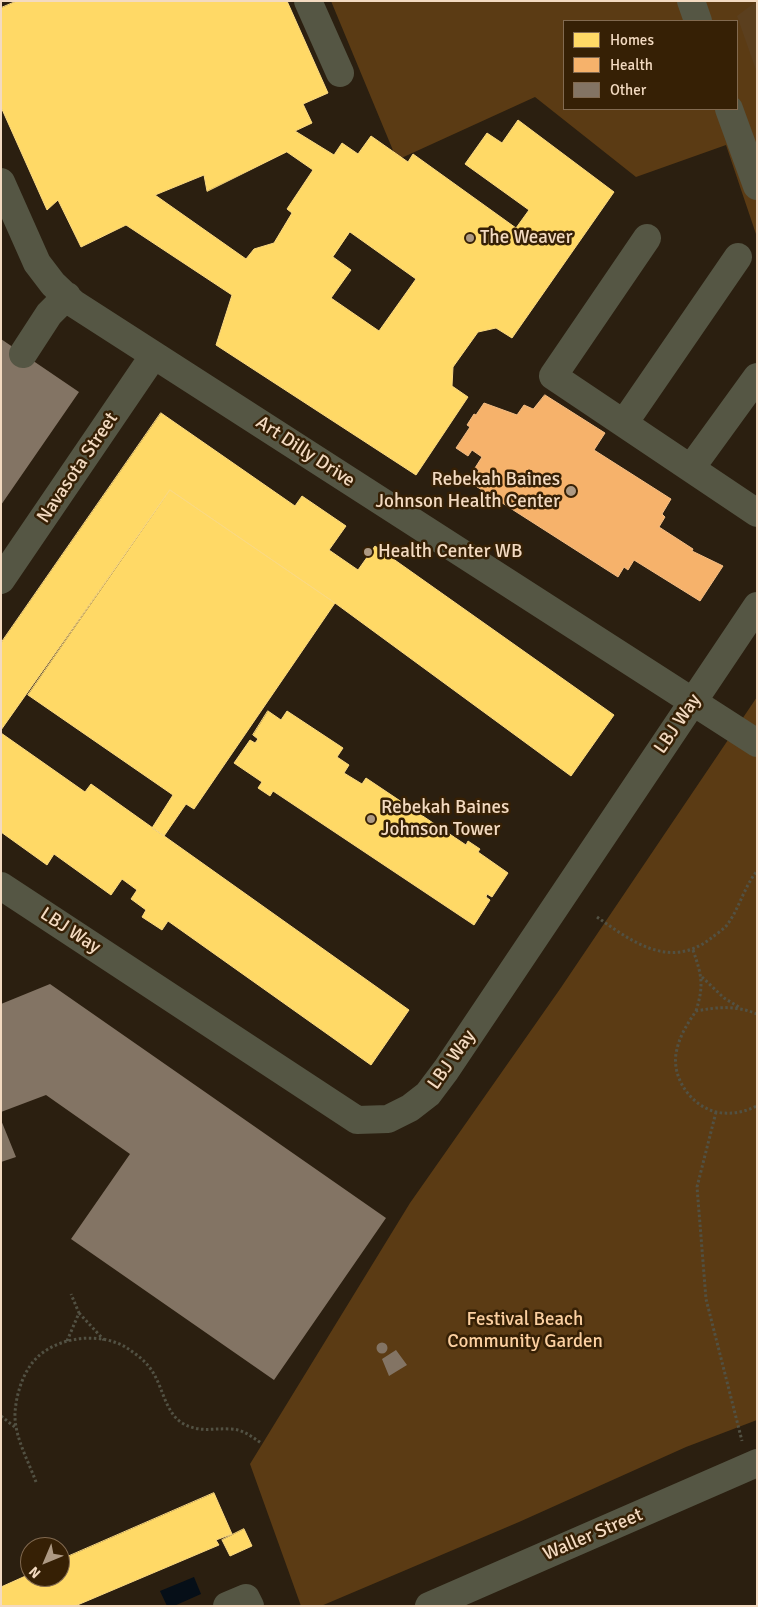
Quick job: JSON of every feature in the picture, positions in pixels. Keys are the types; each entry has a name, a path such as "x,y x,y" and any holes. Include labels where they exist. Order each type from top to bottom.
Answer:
{"street":[{"path":"308,1 340,73"},
{"path":"691,1 698,20"},
{"path":"729,110 757,186"},
{"name":"Art Dilly Drive","path":"1,182 37,263 67,296 100,322 757,743"},
{"path":"647,238 553,376 757,512"},
{"path":"624,423 738,257"},
{"path":"22,354 49,314 67,296"},
{"name":"Navasota Street","path":"1,580 154,355"},
{"path":"691,468 757,377"},
{"name":"LBJ Way","path":"1,886 357,1120 388,1119 428,1094 446,1070 757,606"},
{"name":"Waller Street","path":"429,1606 752,1460"},
{"path":"227,1606 246,1598 250,1606"}],"path":[{"path":"596,917 630,940 652,950 670,953 693,950 727,926 757,871"},
{"path":"693,950 702,977 702,992 696,1011 684,1031 676,1051 677,1073 686,1093 703,1107 716,1112 742,1113 757,1106"},
{"path":"702,977 724,998 757,1014"},
{"path":"696,1011 718,1007 740,1007"},
{"path":"716,1112 697,1188 706,1299 752,1460"},
{"path":"72,1294 78,1313 104,1340"},
{"path":"67,1342 78,1313"},
{"path":"36,1482 16,1428 17,1398 30,1364 43,1353 67,1342 94,1338 124,1346 142,1359 152,1371 169,1409 180,1422 205,1431 230,1429 240,1431 261,1443"},
{"path":"1,1416 16,1428"}],"green space":[{"path":"331,1 757,1 757,237 726,145 636,177 535,97 397,160"},
{"name":"Festival Beach Community Garden","path":"757,697 757,1420 686,1447 519,1522 321,1606 301,1606 250,1464 410,1203 560,989"}],"shaded area":[{"path":"757,1 757,73 737,16"},
{"path":"194,1577 201,1594 174,1606 167,1606 160,1591"}],"building: Homes":[{"name":"The Weaver","path":"17,1 287,1 328,93 303,104 312,123 295,131 334,155 342,143 358,154 371,136 408,162 413,154 516,228 529,210 465,164 487,133 502,143 518,120 614,192 512,338 496,328 478,332 453,367 452,386 468,397 416,475 216,345 232,295 126,225 81,247 58,200 47,210 1,107 1,8","holes":["287,152 313,170 287,209 292,213 274,243 254,249 246,259 155,195 204,175 207,191","350,232 416,279 379,331 331,298 351,270 333,257"]},
{"path":"161,413 295,506 302,496 346,526 329,550 358,570 375,546 614,715 571,776 335,603 170,490 1,730 1,643"},
{"path":"170,490 335,603 194,809 186,804 164,836 152,828 173,795 28,695"},
{"name":"Rebekah Baines Johnson Tower","path":"268,711 281,720 287,711 343,748 337,757 349,765 344,773 362,784 366,778 466,845 468,841 480,849 478,852 508,873 492,897 487,894 486,897 490,900 474,925 273,791 270,796 258,788 262,782 234,763 250,740 255,743 258,739 253,735"},
{"path":"1,733 85,792 91,784 409,1010 371,1065 168,921 162,930 142,917 146,910 131,899 137,890 122,879 111,895 54,854 47,865 1,832"},
{"path":"214,1493 232,1534 216,1540 219,1545 75,1606 1,1606 1,1587 20,1578 20,1587 70,1587 70,1556"},
{"path":"244,1529 252,1546 230,1556 222,1540"}],"building: Health":[{"name":"Rebekah Baines Johnson Health Center","path":"545,395 605,433 594,450 671,499 662,514 665,517 659,527 693,549 692,551 723,566 700,601 634,560 628,570 624,567 618,577 471,483 479,470 475,468 482,457 472,450 468,456 456,448 470,427 467,425 474,414 476,415 484,403 517,415 524,405 533,409"}],"building: Other":[{"path":"1,339 79,392 1,505"},
{"path":"50,984 386,1218 274,1380 71,1239 130,1154 46,1095 1,1112 1,1004"},
{"path":"1,1120 16,1157 1,1162"},
{"path":"382,1342 388,1348 382,1354 376,1348"},
{"path":"396,1350 407,1365 389,1376 382,1359"}],"place":[{"name":"The Weaver","path":"470,238"},
{"name":"Rebekah Baines Johnson Health Center","path":"571,491"},
{"name":"Health Center WB","path":"368,552"},
{"name":"Rebekah Baines Johnson Tower","path":"371,819"}]}
